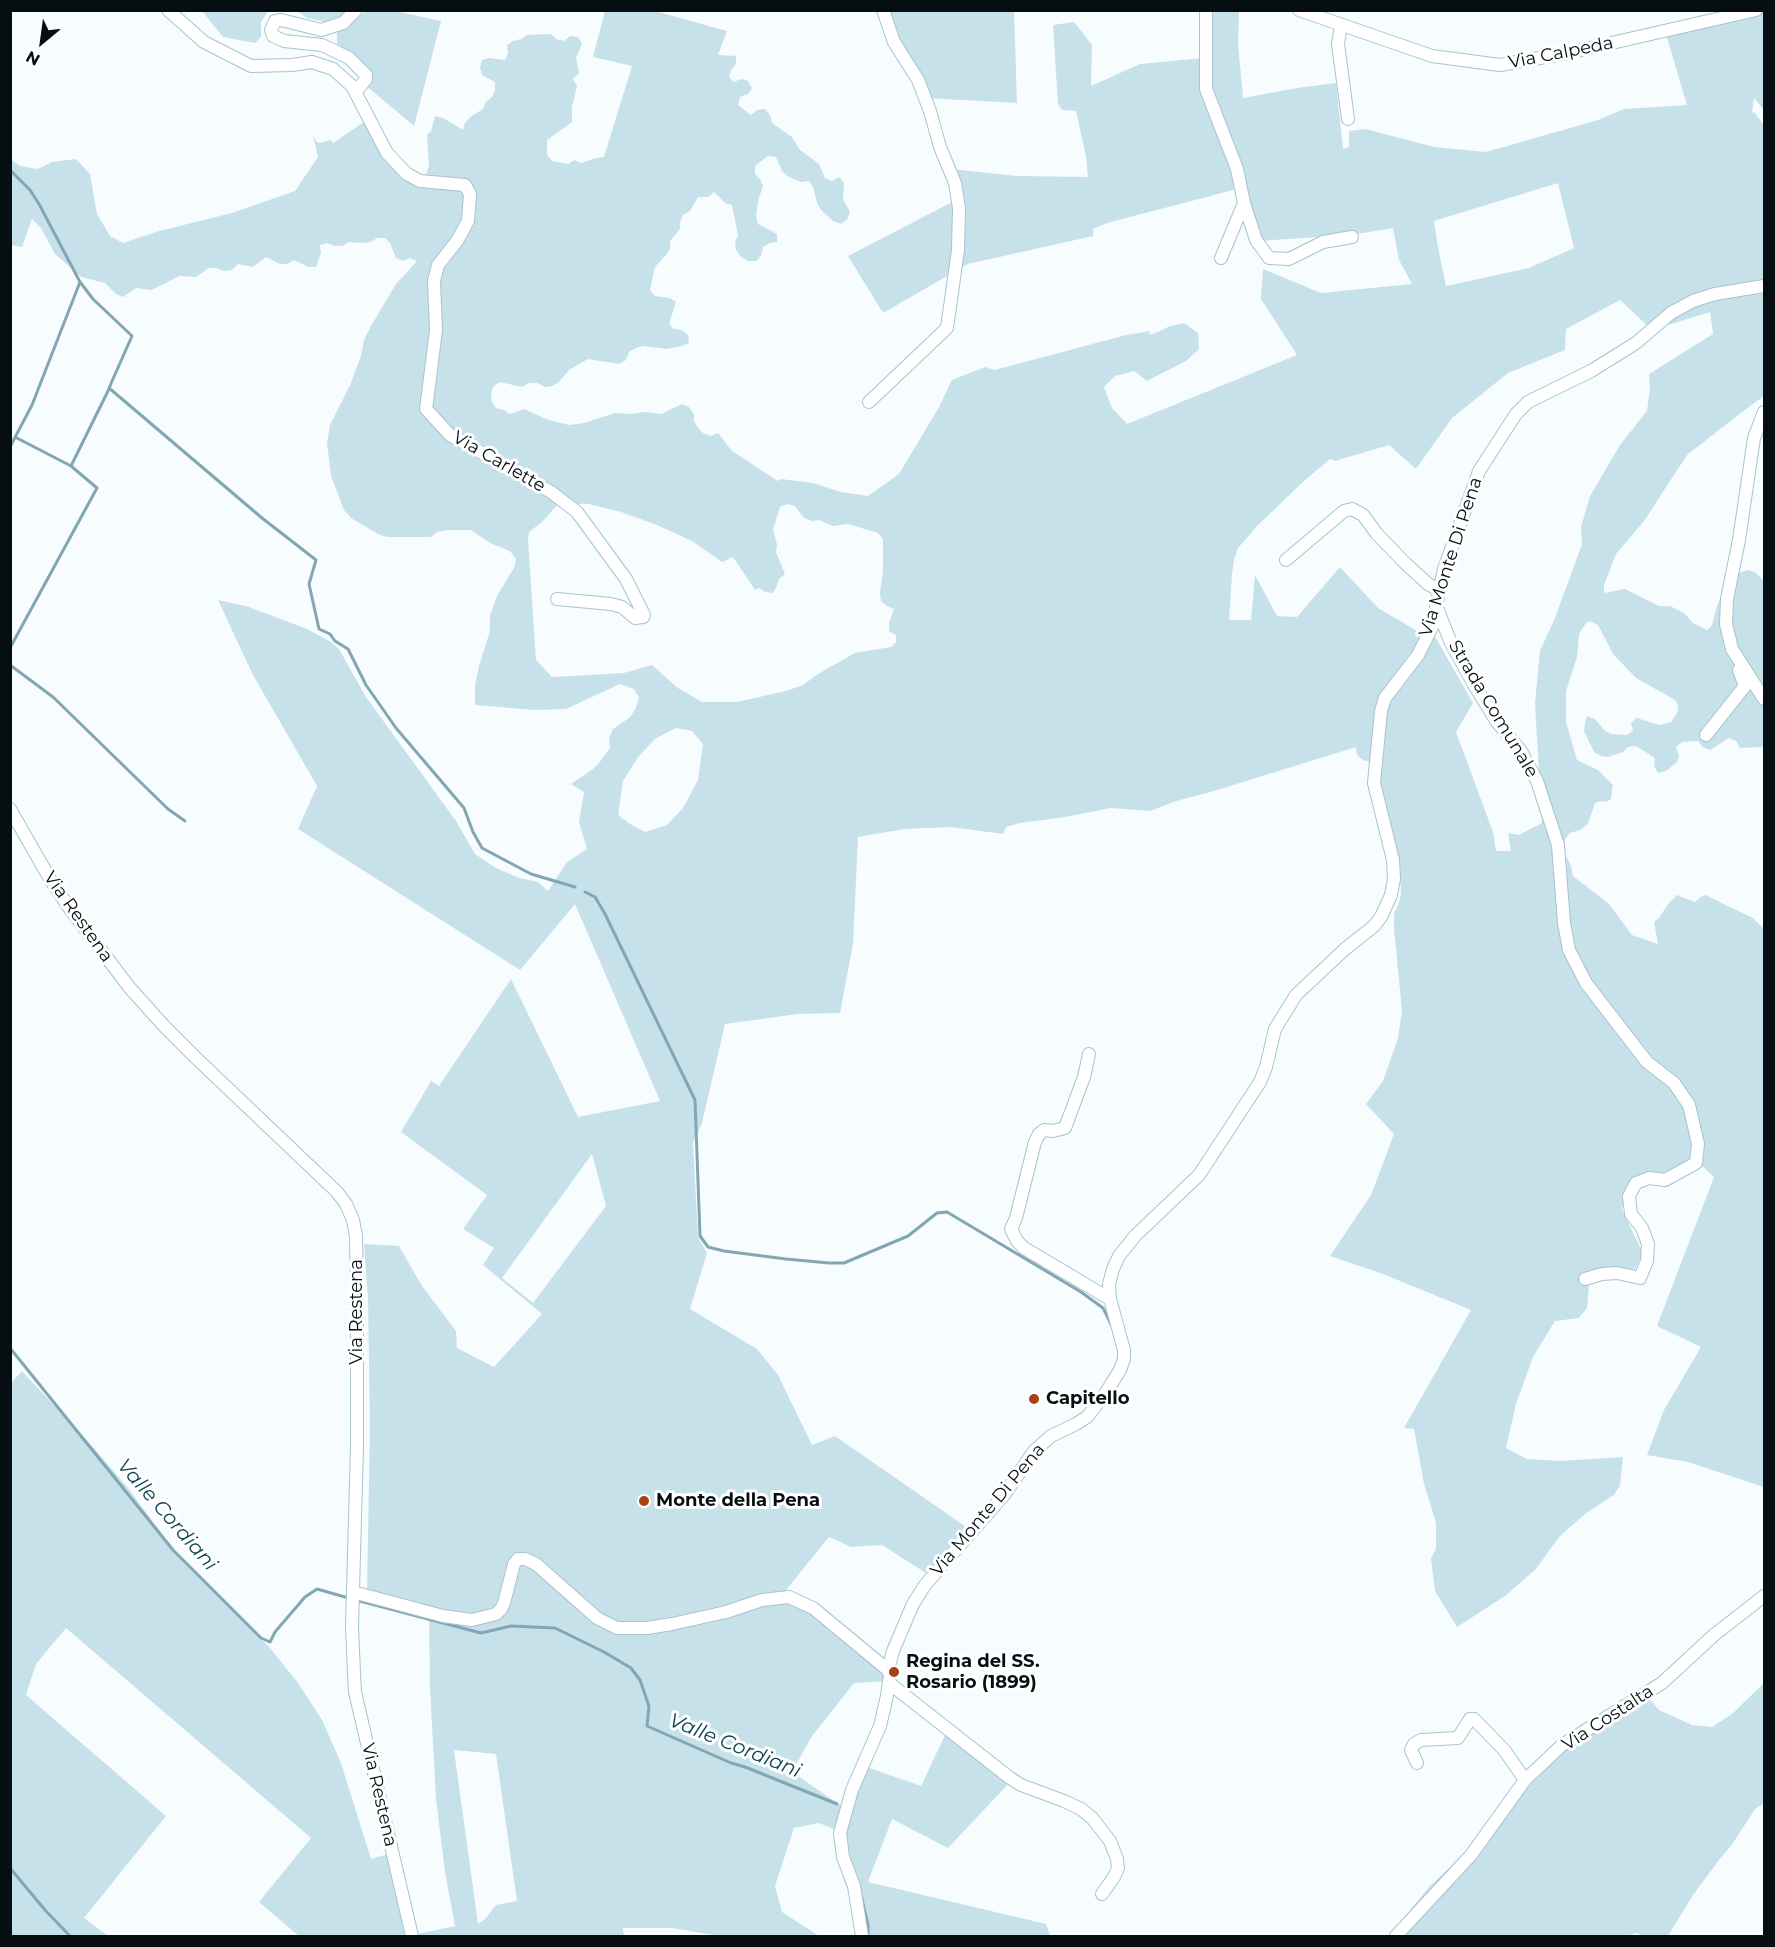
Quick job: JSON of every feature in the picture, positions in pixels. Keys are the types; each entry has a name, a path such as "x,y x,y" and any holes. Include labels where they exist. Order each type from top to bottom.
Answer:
{"street":[{"path":"168,10 204,42 251,66 312,62 333,69 352,86 359,88 366,79 366,75 349,58 322,45 284,41 273,36 271,30 275,21 281,20 321,30 343,23 356,10"},
{"path":"869,402 947,327 958,250 959,208 955,183 940,147 918,80 894,42 884,10"},
{"path":"1206,10 1206,89 1237,169 1256,240 1269,258 1289,259 1323,242 1352,237"},
{"name":"Via Calpeda","path":"1299,10 1432,56 1500,65 1568,53 1756,10"},
{"path":"1341,25 1338,44 1348,119"},
{"name":"Via Carlette","path":"352,86 387,153 407,174 420,181 465,185 470,194 468,221 457,241 438,265 434,281 436,330 426,409 450,435 551,492 578,512 626,579 644,615 639,619 635,618 622,607 611,604 556,599"},
{"path":"1221,258 1244,202"},
{"name":"Via Monte Di Pena","path":"888,1670 912,1604 925,1585 990,1513 1034,1451 1052,1436 1087,1417 1113,1383 1124,1361 1124,1350 1110,1299 1109,1284 1119,1256 1135,1236 1199,1176 1260,1082 1275,1029 1296,995 1345,949 1374,926 1386,908 1394,879 1393,860 1374,783 1381,711 1385,698 1418,655 1432,627 1444,569 1479,471 1516,414 1528,402 1590,371 1636,343 1671,313 1686,305 1715,294 1764,286"},
{"path":"1706,735 1745,686 1734,660 1726,624 1727,599 1754,438 1764,412"},
{"path":"1286,560 1344,511 1353,508 1363,515 1377,534 1406,564 1428,584 1439,590"},
{"name":"Strada Comunale","path":"1437,607 1451,644 1473,683 1497,722 1521,751 1537,781 1558,845 1564,923 1569,950 1586,983 1609,1014 1647,1062 1674,1083 1689,1105 1698,1144 1696,1163 1665,1180 1649,1178 1636,1183 1629,1196 1631,1214 1642,1228 1648,1244 1647,1261 1640,1278 1617,1273 1585,1279"},
{"path":"1732,649 1764,699"},
{"name":"Via Restena","path":"10,809 70,909 129,987 180,1042 337,1192 346,1204 353,1220 357,1248 357,1447 352,1626 355,1692 412,1936"},
{"path":"1089,1054 1084,1077 1065,1128 1053,1131 1044,1130 1035,1142 1016,1218 1011,1228 1017,1241 1024,1248 1110,1299"},
{"path":"353,1592 443,1616 472,1620 496,1614 501,1609 514,1564 518,1559 525,1559 536,1564 587,1610 617,1628 647,1628 672,1624 726,1612 762,1600 789,1597 813,1608 888,1670 890,1675 880,1726 852,1790 840,1833 843,1857 854,1886 862,1936"},
{"name":"Via Costalta","path":"1396,1936 1471,1855 1525,1780 1562,1745 1662,1683 1714,1635 1764,1596"},
{"path":"889,1683 1010,1778 1021,1785 1081,1809 1092,1818 1110,1841 1117,1860 1118,1868 1102,1894"},
{"path":"1417,1763 1411,1750 1414,1744 1421,1740 1458,1738 1470,1719 1474,1719 1505,1751 1525,1780"}],"shaded area":[{"path":"202,11 268,11 261,22 261,37 255,43 223,37"},
{"path":"297,11 349,11 325,22 307,18"},
{"path":"366,11 394,11 441,21 414,126 364,84 371,75 368,67 337,44 337,31"},
{"path":"605,11 655,11 727,31 718,55 736,56 736,64 729,77 734,82 741,79 748,81 752,88 748,94 740,97 738,105 751,115 757,110 765,109 772,123 792,137 800,150 819,164 825,178 832,181 839,177 844,183 843,199 850,212 847,220 841,224 833,221 821,210 809,181 801,182 787,176 782,171 776,157 768,156 755,166 755,174 763,186 756,216 758,224 777,234 777,242 763,247 761,256 756,261 748,261 741,257 736,250 735,242 738,235 732,205 725,203 714,192 708,197 698,197 690,211 683,215 680,229 670,241 670,249 655,267 650,290 655,296 670,298 676,302 669,324 674,329 682,330 688,335 689,343 667,349 643,346 636,348 629,352 626,360 619,364 588,359 569,370 559,382 552,386 545,387 537,383 529,383 522,387 500,382 493,387 492,402 496,408 510,414 524,409 546,419 569,425 584,423 615,413 661,414 682,404 689,407 694,414 694,421 703,433 711,436 718,433 732,451 778,481 781,479 813,483 841,492 868,496 899,474 939,407 952,380 985,367 995,370 1126,335 1150,331 1149,335 1184,323 1198,333 1199,349 1186,361 1147,381 1134,371 1115,376 1104,387 1112,408 1127,424 1297,355 1261,299 1263,269 1321,293 1412,284 1399,260 1393,228 1351,235 1258,241 1241,188 1107,223 1093,229 1093,236 968,264 883,313 848,256 958,199 950,169 1017,176 1088,177 1076,111 1062,110 1058,104 1053,25 1074,22 1092,45 1091,86 1140,64 1203,58 1205,11 1239,11 1238,43 1243,98 1336,83 1343,149 1349,147 1349,131 1366,129 1434,147 1486,152 1598,120 1624,109 1687,105 1665,31 1764,11 1764,108 1754,98 1752,113 1754,112 1764,125 1764,396 1687,455 1644,521 1616,554 1604,585 1604,593 1625,589 1659,606 1670,606 1684,613 1693,623 1707,630 1712,625 1724,590 1738,573 1748,570 1755,572 1764,581 1764,747 1740,748 1736,741 1729,738 1710,750 1698,741 1682,742 1676,747 1679,755 1677,762 1666,771 1658,773 1654,766 1655,758 1636,746 1628,747 1623,752 1608,757 1594,752 1584,731 1587,716 1595,719 1605,731 1627,735 1633,731 1631,723 1637,718 1659,725 1671,722 1677,713 1678,705 1675,700 1636,678 1613,654 1598,625 1590,621 1579,634 1577,657 1566,691 1566,722 1577,760 1598,770 1613,785 1611,799 1595,803 1588,824 1570,833 1564,844 1573,876 1609,904 1632,935 1658,944 1654,922 1677,895 1695,902 1705,895 1753,918 1764,929 1764,1487 1688,1462 1647,1455 1664,1410 1701,1347 1657,1326 1714,1177 1701,1165 1696,1152 1678,1172 1644,1174 1634,1179 1625,1191 1622,1210 1643,1253 1635,1269 1614,1268 1590,1274 1587,1308 1579,1318 1555,1321 1533,1357 1516,1404 1506,1448 1527,1459 1560,1461 1623,1457 1620,1485 1614,1495 1586,1513 1559,1537 1536,1569 1505,1596 1457,1627 1435,1591 1431,1559 1436,1548 1436,1523 1424,1484 1414,1429 1404,1428 1471,1310 1383,1274 1330,1256 1371,1195 1394,1134 1366,1104 1383,1081 1398,1038 1402,1011 1394,928 1394,914 1401,891 1399,859 1378,829 1371,796 1372,762 1363,760 1357,755 1356,747 1176,801 1150,811 1111,808 1020,823 1006,827 1003,834 951,827 905,829 858,837 853,944 840,1013 798,1014 725,1024 702,1123 693,1143 698,1237 707,1253 690,1309 757,1349 778,1375 812,1445 835,1436 969,1529 929,1575 882,1545 851,1547 829,1537 786,1590 800,1597 895,1664 894,1670 896,1670 893,1681 854,1683 812,1736 792,1772 846,1809 861,1765 921,1786 946,1733 1011,1781 948,1848 892,1819 868,1882 1046,1924 1050,1936 858,1936 851,1896 844,1881 833,1840 836,1830 819,1823 794,1828 775,1886 782,1912 819,1936 718,1936 673,1928 623,1928 624,1936 408,1936 455,1926 445,1872 436,1799 429,1614 367,1594 370,1426 368,1298 364,1244 399,1246 422,1286 456,1331 457,1348 494,1367 542,1314 483,1265 494,1248 463,1229 487,1195 401,1132 431,1081 439,1086 511,979 578,1117 660,1101 575,904 520,970 298,829 317,786 253,675 218,600 246,606 307,629 339,649 366,697 456,821 475,854 496,868 519,878 538,882 548,891 567,862 587,849 579,822 584,792 571,784 599,763 610,748 609,738 613,729 629,718 639,698 634,689 620,684 566,709 535,710 475,705 475,685 490,631 490,616 497,596 515,566 516,559 510,551 490,543 471,530 447,530 437,532 431,537 387,537 351,518 344,510 331,476 327,443 330,425 351,383 364,340 371,326 396,284 417,261 410,258 403,261 396,258 390,243 385,238 363,243 349,242 342,246 327,243 320,245 321,253 316,267 308,267 294,260 287,264 280,264 266,257 253,267 238,264 232,270 224,271 209,268 196,277 180,276 151,290 136,288 123,297 116,294 105,283 81,277 55,254 41,228 32,219 22,247 11,245 10,159 20,166 38,169 52,162 76,159 90,174 97,214 110,236 123,243 159,231 232,213 295,191 318,157 313,135 320,143 331,140 333,143 364,122 394,167 425,177 429,166 427,135 431,131 435,116 463,130 465,123 483,109 495,91 495,82 482,75 480,67 482,60 489,58 505,60 508,53 507,45 513,41 527,35 551,34 556,39 564,41 570,36 578,37 582,44 576,58 579,73 573,79 577,86 572,107 572,122 547,140 547,155 552,161 568,164 574,160 581,163 604,157 632,66 593,57","holes":["1558,183 1574,248 1529,268 1446,286 1434,221","1620,300 1652,330 1710,312 1713,334 1649,374 1647,411 1620,445 1590,496 1581,527 1582,544 1555,618 1540,651 1535,703 1542,823 1519,835 1508,833 1511,851 1496,851 1493,832 1456,732 1473,703 1433,633 1424,635 1378,608 1340,567 1297,617 1277,616 1255,575 1251,620 1229,620 1232,574 1238,548 1257,526 1330,459 1335,461 1389,445 1416,469 1452,418 1508,373 1565,350 1566,329","558,504 589,504 657,525 692,541 722,562 733,557 755,590 759,588 773,593 779,579 785,574 776,552 777,544 773,530 780,507 787,504 795,506 804,518 812,521 819,520 833,526 848,524 878,533 883,539 881,601 894,609 889,631 896,635 896,642 891,647 855,653 803,685 737,702 702,702 678,688 652,665 624,673 552,677 536,660 529,532 542,522","676,728 692,731 703,744 698,780 683,808 667,825 645,832 618,815 623,781 639,756 655,739","592,1154 606,1206 533,1303 502,1278","454,1750 496,1754 517,1901 496,1905 478,1924"]},
{"path":"883,11 1014,11 1017,103 925,98"},
{"path":"22,1371 128,1488 183,1562 270,1648 298,1683 322,1720 341,1763 371,1859 388,1854 407,1936 299,1936 259,1902 311,1838 66,1628 36,1664 26,1695 166,1816 84,1918 108,1936 10,1936 10,1384"},
{"path":"1764,1683 1764,1803 1755,1809 1731,1846 1693,1895 1668,1936 1643,1936 1637,1933 1626,1936 1389,1936 1429,1887 1487,1832 1555,1749 1641,1689 1659,1710 1692,1725 1712,1727 1732,1714"}],"waterway":[{"name":"Valle Cordiani","path":"10,170 30,190 39,204 80,282 32,405 10,447"},
{"path":"80,282 93,299 132,336 109,388 262,518 316,560 309,584 319,629 330,634 335,641 348,649 366,685 396,728 464,808 482,848 531,874 575,887"},
{"path":"71,466 109,389"},
{"path":"10,648 97,488 71,466 15,437"},
{"path":"10,665 53,697 168,809 185,821"},
{"path":"585,892 595,897 605,914 695,1100 700,1236 708,1247 786,1259 844,1263 908,1236 937,1213 947,1212 1081,1292 1103,1308 1112,1326"},
{"name":"Valle Cordiani","path":"10,1348 173,1550 261,1638 270,1642 275,1632 305,1597 317,1589 345,1597"},
{"name":"Valle Cordiani","path":"356,1600 481,1633 511,1626 555,1628 631,1668 640,1680 649,1706 647,1726 731,1763 837,1804"},
{"path":"10,1868 70,1936"},
{"name":"Valle Cordiani","path":"860,1891 868,1925 868,1936"}],"place":[{"name":"Capitello","path":"1034,1399"},
{"name":"Monte della Pena","path":"644,1501"},
{"name":"Regina del SS. Rosario (1899)","path":"894,1672"}]}
